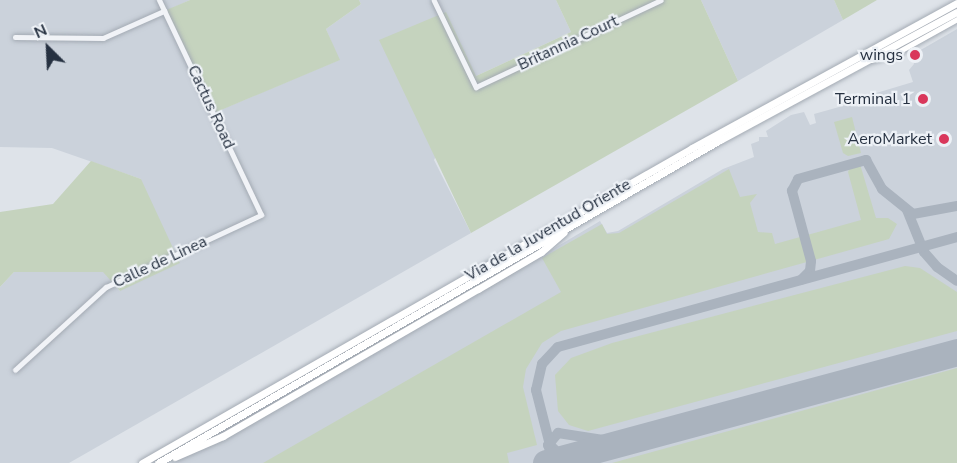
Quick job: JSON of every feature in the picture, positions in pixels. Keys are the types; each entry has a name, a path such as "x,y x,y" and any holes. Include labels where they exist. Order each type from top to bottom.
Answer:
{"highway":[{"name":"Via de la Juventud Oriente","path":"142,463 957,3"},
{"name":"Via de la Juventud Oriente","path":"159,463 578,221 718,137 957,12"}],"main road":[{"path":"867,61 896,53 957,19"}],"street":[{"name":"Cactus Road","path":"159,0 261,215"},
{"name":"Britannia Court","path":"434,0 476,87 661,0"},
{"path":"15,37 103,38 164,11"},
{"name":"Calle de Linea","path":"15,370 106,287 261,215"}],"shaded area":[{"path":"0,0 190,0 166,11 213,113 339,60 326,29 361,4 359,0 556,0 571,32 476,76 434,160 471,233 69,463 0,463 0,287 14,272 104,272 120,291 141,179 52,148 0,147"},
{"path":"701,0 834,0 843,20 738,81"},
{"path":"957,29 957,463 171,463 471,298 600,221 607,233 618,231 723,169 754,157 751,144 759,141 759,137 768,137 766,131 791,115 804,112 810,125 816,123 814,114 857,102 858,107 862,106 863,97 913,82 909,70 914,64 912,55"}],"green space":[{"path":"190,0 359,0 361,4 326,29 340,60 214,113 164,11"},
{"path":"556,0 701,0 738,81 471,233 379,40 446,12 476,76 571,32"},
{"path":"834,0 877,0 843,20"},
{"path":"852,117 861,153 848,156 843,153 834,122"},
{"path":"91,161 141,179 180,263 120,291 103,272 14,272 0,287 0,212 53,204"},
{"path":"860,164 876,218 888,218 897,224 889,239 561,331 542,343 526,369 523,387 537,445 507,453 509,463 263,463 561,292 542,258 602,224 607,234 619,233 729,169 740,197 757,194 750,203 758,232 772,233 775,244 861,220 848,172 850,167"},
{"path":"905,266 920,268 957,292 957,331 588,431 569,425 558,411 555,375 571,358 612,343"},
{"path":"957,368 957,463 612,463"}],"taxiway":[{"path":"801,280 810,271 811,261 792,191 798,179 866,160 882,189 913,214 957,206"},
{"path":"907,210 924,252 937,267 957,281"},
{"path":"571,456 559,454 550,445 536,390 542,364 558,347 957,237"},
{"path":"554,463 548,445 558,433 622,443"},
{"path":"575,463 591,451"}],"runway":[{"path":"546,463 957,352"}],"place":[{"name":"wings","path":"915,55"},
{"name":"Terminal 1","path":"923,99"},
{"name":"AeroMarket","path":"944,139"}]}
